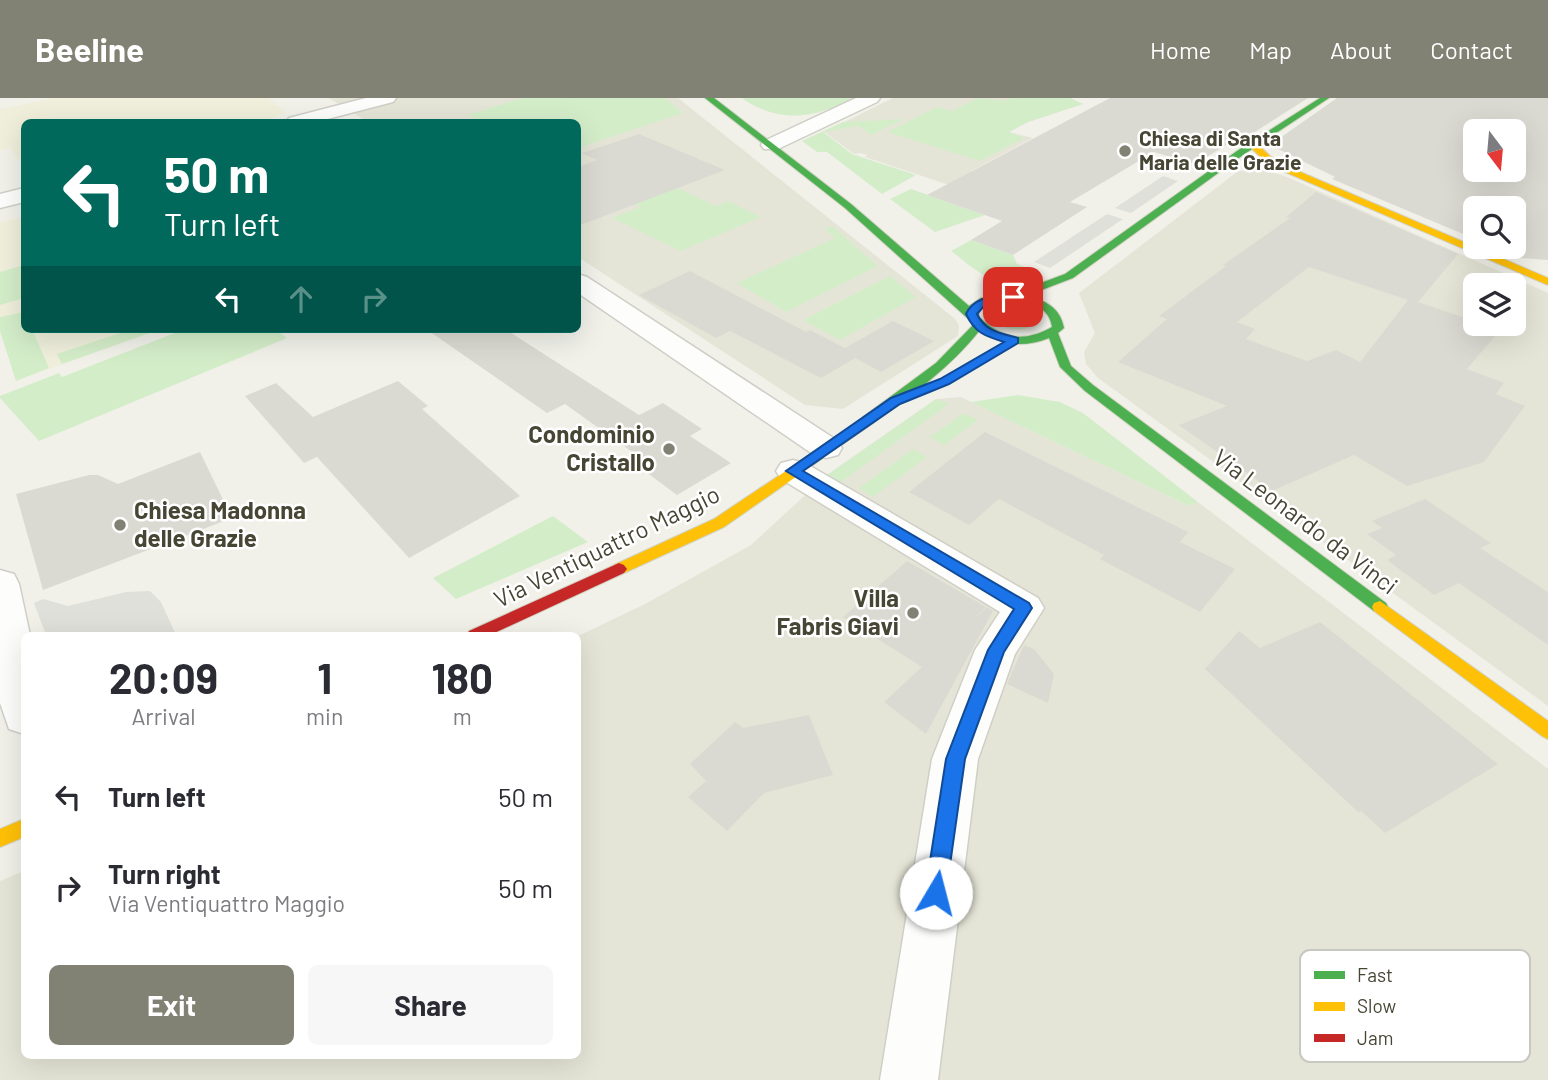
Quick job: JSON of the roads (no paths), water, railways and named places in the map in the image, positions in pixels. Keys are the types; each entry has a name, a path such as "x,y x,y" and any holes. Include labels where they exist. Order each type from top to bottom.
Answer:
{"street":[{"path":"304,104 328,119 387,98"},
{"path":"709,98 848,206 986,333 1013,341 1035,340 1053,334"},
{"path":"771,145 871,98"},
{"path":"1013,297 1069,275 1223,165 1325,98"},
{"path":"1253,145 1266,158 1288,170 1548,282"},
{"path":"1223,165 1264,164 1288,170"},
{"path":"0,201 21,196"},
{"path":"848,206 951,274"},
{"path":"1013,297 1034,301 1049,309 1069,275"},
{"path":"581,284 810,459 1024,608 996,650 955,759 909,1080"},
{"name":"Via Ventiquattro Maggio","path":"482,632 719,523 896,401 965,343 974,320 975,307 986,295 1013,297"},
{"name":"Via Leonardo da Vinci","path":"1049,309 1059,321 1053,334 1066,367 1089,388 1548,731"},
{"path":"988,354 1013,341"},
{"name":"Via Ventiquattro Maggio","path":"896,401 953,376"},
{"path":"1,588 21,699"},
{"path":"0,838 21,829"}],"place":[{"name":"Chiesa di Santa Maria delle Grazie","path":"1125,151"},
{"name":"Condominio Cristallo","path":"669,449"},
{"name":"Chiesa Madonna delle Grazie","path":"120,525"},
{"name":"Villa Fabris Giavi","path":"913,613"}]}
